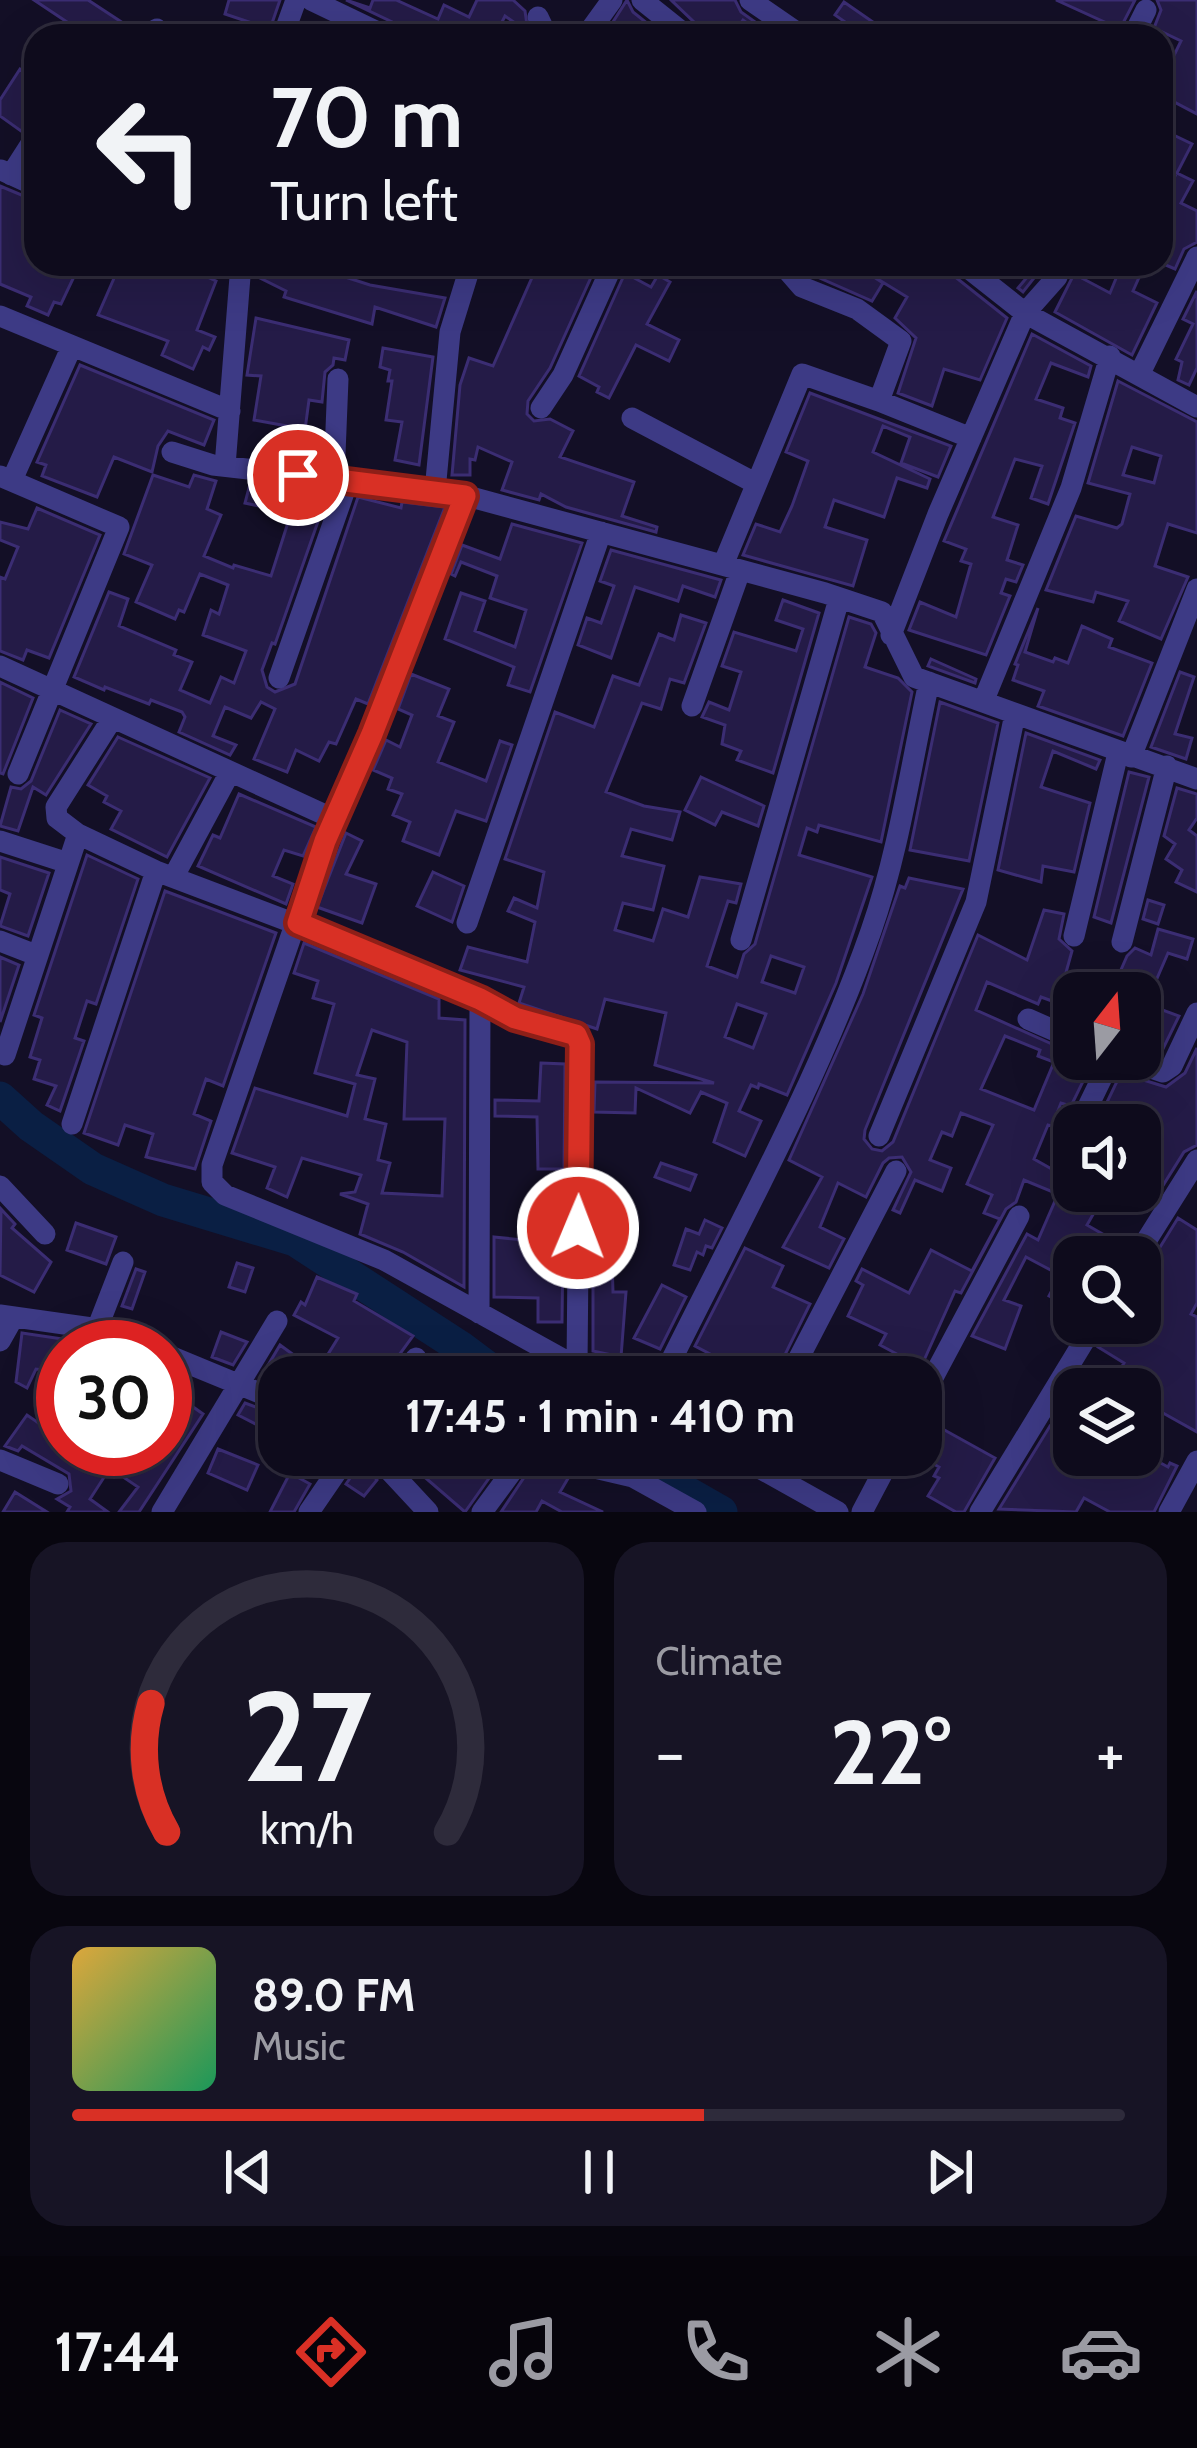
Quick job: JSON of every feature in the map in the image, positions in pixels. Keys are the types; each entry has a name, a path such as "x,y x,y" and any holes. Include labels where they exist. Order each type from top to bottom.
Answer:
{"street":[{"path":"311,0 361,24"},
{"path":"642,0 672,24"},
{"path":"750,0 785,24"},
{"path":"1139,24 1146,10"},
{"path":"1140,374 1197,257"},
{"path":"225,466 236,276"},
{"path":"435,490 450,332 467,276"},
{"path":"541,408 563,375 612,276"},
{"path":"792,276 802,287 857,309 902,341 879,401"},
{"path":"978,276 1025,313 1197,407"},
{"path":"891,635 1025,313 1057,276"},
{"path":"0,316 230,411"},
{"path":"18,774 119,527 6,478 72,346"},
{"path":"982,702 1072,488 1110,356"},
{"path":"692,706 755,482 802,374 971,438"},
{"path":"279,678 341,480 338,379"},
{"path":"632,418 755,482"},
{"path":"172,452 225,466 465,496 882,612 914,677 1197,779"},
{"path":"465,496 334,819 212,1165 212,1182 225,1195 384,1261 557,1356"},
{"path":"467,923 601,532"},
{"path":"1074,936 1125,755 1197,589"},
{"path":"741,940 839,599"},
{"path":"0,666 334,819"},
{"path":"673,1356 828,1041 870,934 884,891 928,682"},
{"path":"879,1136 976,902 1015,714"},
{"path":"112,719 56,807 57,818 78,833 165,874 480,999 515,1018 570,1032 580,1044 586,1356"},
{"path":"1122,941 1167,766"},
{"path":"73,1124 165,874 230,774"},
{"path":"5,1054 10,1004 36,955 78,833"},
{"path":"0,841 68,863"},
{"path":"0,941 36,955"},
{"path":"479,1313 480,999"},
{"path":"1161,1071 1172,1066 1197,1013"},
{"path":"1028,1019 1053,1030"},
{"path":"1149,1236 1197,1160"},
{"path":"800,1356 896,1171"},
{"path":"0,1186 45,1234"},
{"path":"942,1360 1018,1216"},
{"path":"102,1320 123,1262"},
{"path":"0,1341 7,1317"},
{"path":"162,1512 278,1321"},
{"path":"980,1512 1082,1344"},
{"path":"192,1365 258,1392"},
{"path":"0,1460 58,1484"},
{"path":"1169,1512 1197,1462"},
{"path":"309,1512 334,1476"},
{"path":"395,1476 428,1512"},
{"path":"482,1512 509,1476"},
{"path":"629,1476 696,1512"},
{"path":"776,1476 838,1512"},
{"path":"862,1512 881,1476"}],"building":[{"path":"34,0 88,0 123,23 122,24 70,24"},
{"path":"229,0 280,0 272,24 225,14"},
{"path":"346,0 370,8 373,0 396,0 438,19 444,5 469,17 477,0 513,0 525,11 527,24 505,16 501,24 392,22"},
{"path":"627,0 648,24 612,24"},
{"path":"671,0 735,0 741,12 758,24 743,20 740,24 696,24"},
{"path":"1056,0 1135,0 1123,24 1109,24"},
{"path":"1157,0 1197,0 1197,114 1173,101 1173,58 1181,41 1173,37 1173,24 1156,24 1161,10"},
{"path":"844,2 876,24 848,24 835,15"},
{"path":"20,69 24,72 21,131 0,116 0,100"},
{"path":"1173,135 1192,144 1177,173 1193,181 1181,203 1197,211 1197,242 1184,249 1175,269 1173,180"},
{"path":"0,186 24,196 24,276 74,276 61,304 54,302 48,315 27,306 31,297 0,284"},
{"path":"115,276 205,276 216,281 197,330 215,337 209,350 203,347 193,369 162,355 168,341 98,315"},
{"path":"342,276 445,298 436,327 375,307 372,324 284,297 286,291 258,277"},
{"path":"533,276 592,276 550,368 528,401 527,414 534,421 550,419 573,431 560,457 634,482 622,516 657,527 656,532 566,507 541,494 539,500 502,490 512,462 478,447 475,460 470,459 470,475 452,475 460,385 469,358 493,366"},
{"path":"624,276 651,287 657,276 670,282 647,324 679,340 669,361 636,345 609,398 579,376"},
{"path":"815,276 872,276 883,283 872,301"},
{"path":"954,276 1007,318 980,380 944,369 932,406 898,393 916,338 895,318 907,297 876,278"},
{"path":"1028,276 1036,276 1023,292 1018,288"},
{"path":"1073,276 1110,293 1117,276 1140,276 1133,291 1157,303 1132,355 1055,312"},
{"path":"1197,291 1197,368 1189,385 1178,380 1182,362 1176,359 1193,324 1183,319"},
{"path":"256,318 349,340 345,360 334,358 325,372 322,402 309,400 304,437 321,441 320,462 281,458 287,426 254,420 261,376 247,375"},
{"path":"1032,334 1091,366 1088,377 1051,363 1036,399 1063,408 1060,418 1075,423 1048,504 1031,498 1042,466 1015,459 993,517 1018,525 1007,560 1023,565 1016,582 1006,579 1001,593 1010,596 986,655 909,630 920,602 956,617 971,564 961,561 966,549 944,541"},
{"path":"383,348 433,357 419,465 395,460 402,422 386,420 392,381 388,381 390,370 380,367"},
{"path":"80,365 214,420 204,445 168,431 158,446 152,472 114,457 97,497 42,476 46,465 37,462"},
{"path":"1118,381 1197,422 1197,533 1168,524 1155,566 1188,577 1161,639 1119,621 1128,601 1096,592 1093,602 1046,590 1076,516 1117,528 1122,524 1130,494 1088,483","holes":["1132,447 1161,456 1154,483 1123,475"]},
{"path":"810,393 951,446 938,477 901,463 910,437 883,426 873,452 930,479 927,488 897,478 884,517 834,500 825,527 867,540 853,586 743,555 756,524 780,532 792,506 808,461 786,452"},
{"path":"153,475 189,487 194,475 216,481 207,509 221,515 204,556 271,576 291,513 245,503 250,484 328,493 262,670 267,687 275,692 295,684 358,497 401,508 402,502 445,507 368,704 356,699 336,744 329,742 319,761 296,750 287,772 254,759 275,709 261,702 251,718 225,707 213,736 236,745 230,755 179,732 185,717 182,712 74,677 109,592 128,599 119,626 176,650 174,655 192,662 180,690 210,703 221,677 234,683 246,651 203,635 211,610 219,614 228,585 200,574 184,612 179,610 175,619 136,602 152,565 124,554"},
{"path":"37,508 100,535 49,658 27,650 23,660 0,651 0,577 5,579 18,547 0,540 0,522 28,529"},
{"path":"512,524 582,543 530,692 508,685 514,667 445,639 461,593 485,601 475,631 515,647 526,610 490,598 497,576 461,562 455,576 451,574 462,545 500,559"},
{"path":"611,550 721,580 715,597 683,586 678,601 635,587 611,658 578,645 587,618 601,623 614,586 600,581"},
{"path":"783,600 819,613 773,773 737,760 741,751 722,744 725,725 702,717 709,702 729,710 741,672 722,666 734,632 796,651 803,629 776,620"},
{"path":"1038,608 1025,652 1068,663 1082,626 1112,639 1109,647 1152,663 1123,736 1038,706 1044,691 1013,680"},
{"path":"681,615 706,623 684,683 670,679 661,709 642,703 606,792 644,806 680,812 672,840 631,829 622,856 664,866 653,910 623,903 615,930 653,941 663,909 688,917 700,877 741,884 736,903 728,901 707,966 737,977 744,954 755,944 849,617 871,624 876,633 865,667 898,678 912,692 881,842 819,825 817,832 807,828 799,855 872,877 836,983 787,1095 751,1085 739,1111 761,1121 745,1156 714,1142 727,1103 701,1092 690,1113 636,1088 635,1113 594,1112 595,1082 714,1083 655,1065 666,1013 605,999 597,1029 519,1003 524,987 460,970 468,947 527,962 535,922 508,911 514,898 537,908 544,872 505,859 555,712 594,727 613,676 639,685 659,634 674,640","holes":["771,956 804,967 795,993 762,982","737,1004 766,1014 753,1048 725,1037"]},
{"path":"931,659 976,679 975,683 928,666"},
{"path":"1180,672 1194,677 1175,734 1192,738 1186,759 1151,747"},
{"path":"411,674 449,689 438,716 454,722 438,762 486,781 500,741 512,745 486,821 456,811 439,855 403,841 410,822 393,815 402,794 388,789 392,778 373,770 386,740 400,747 412,715 398,709"},
{"path":"0,682 33,698 3,774 0,773"},
{"path":"940,702 998,723 969,861 910,850"},
{"path":"60,710 91,724 46,795 33,787 18,831 0,826 11,787 21,789 31,781"},
{"path":"1026,733 1100,760 1096,769 1053,751 1041,787 1090,803 1074,872 1043,866 1041,882 998,870"},
{"path":"118,737 210,778 167,857 111,829 121,811 88,785"},
{"path":"1129,772 1149,777 1111,923 1094,917"},
{"path":"701,777 764,806 758,826 722,812 715,825 685,810"},
{"path":"1177,788 1197,794 1197,818 1189,830 1197,836 1197,892 1176,882 1182,870 1166,859 1175,844 1164,836"},
{"path":"239,794 316,827 303,856 284,850 273,876 293,884 286,904 198,866 213,835 220,838"},
{"path":"346,833 362,841 346,874 376,884 362,923 317,907"},
{"path":"87,855 138,879 96,1004 87,1001 75,1038 84,1041 60,1111 47,1105 56,1086 34,1079 40,1060 30,1057 42,1018 34,1015"},
{"path":"0,857 49,873 28,936 0,926 10,894 0,890"},
{"path":"433,872 464,886 452,922 417,906"},
{"path":"909,878 963,889 865,1130 864,1139 872,1149 882,1151 893,1142 978,935 1027,960 1044,910 1064,914 1059,939 1072,951 1066,972 1053,972 1053,1001 1041,997 1038,1004 987,982 976,1010 1053,1045 1053,1062 1038,1056 1040,1050 1005,1036 981,1089 1034,1110 1053,1064 1053,1080 1084,1080 1072,1104 1053,1104 1053,1123 1048,1125 1034,1159 1053,1170 1053,1192 1024,1180 1016,1202 1006,1209 961,1293 955,1291 926,1356 900,1356 880,1345 886,1334 848,1316 863,1285 856,1281 862,1269 909,1293 931,1250 972,1271 1000,1219 984,1213 992,1195 967,1184 993,1125 961,1113 952,1136 942,1132 930,1160 951,1168 942,1191 915,1180 900,1213 893,1210 911,1172 902,1157 883,1163 866,1197 838,1183 820,1227 844,1239 829,1268 783,1247 822,1177 789,1160 863,994 900,886 905,888"},
{"path":"165,891 276,933 223,1086 206,1079 194,1114 211,1121 195,1169 146,1157 153,1134 125,1125 118,1145 84,1133"},
{"path":"1148,900 1164,905 1158,924 1143,919"},
{"path":"1158,929 1193,939 1187,959 1168,953 1160,972 1120,972 1135,948 1151,955"},
{"path":"304,943 439,999 439,1018 465,1020 464,1287 360,1234 368,1204 340,1194 355,1192 361,1175 302,1158 287,1197 267,1188 275,1167 232,1153 255,1088 347,1116 355,1084 315,1073 334,1004 313,998 318,981 294,973","holes":["372,1030 407,1042 404,1119 445,1119 442,1196 382,1193 390,1163 378,1160 386,1124 365,1119 375,1079 357,1075"]},
{"path":"0,957 19,965 0,1022"},
{"path":"1161,1009 1179,1016 1161,1053"},
{"path":"1197,1048 1197,1145 1184,1152 1161,1189 1161,1104 1106,1104 1118,1080 1144,1080 1166,1087 1185,1073"},
{"path":"541,1063 565,1064 564,1169 538,1169 537,1117 495,1116 495,1100 539,1101"},
{"path":"661,1163 696,1175 690,1190 655,1177"},
{"path":"1053,1206 1053,1212 1094,1212 1087,1225 1106,1236 1053,1236 1053,1271 1026,1257 1004,1300 1021,1306 1005,1349 972,1336 1027,1234 1038,1240"},
{"path":"1,1209 15,1224 12,1228 51,1262 34,1292 0,1275"},
{"path":"1178,1218 1197,1230 1197,1303 1191,1314 1197,1317 1197,1432 1161,1412 1161,1368 1121,1368 1124,1363 1098,1347 1161,1344 1161,1246"},
{"path":"705,1220 722,1228 712,1248 706,1246 703,1255 697,1252 690,1270 674,1265 686,1229 699,1234"},
{"path":"76,1223 116,1237 106,1264 67,1250"},
{"path":"593,1229 625,1229 626,1248 609,1242 603,1255 612,1259 613,1292 626,1292 621,1356 593,1351"},
{"path":"494,1237 563,1244 562,1322 538,1322 538,1298 494,1297"},
{"path":"745,1248 783,1266 773,1287 810,1304 784,1356 714,1356 695,1346"},
{"path":"237,1263 253,1268 245,1292 229,1287"},
{"path":"136,1269 145,1272 132,1309 122,1306"},
{"path":"317,1277 357,1294 354,1301 413,1336 398,1356 327,1356 338,1338 294,1315 301,1302 305,1305"},
{"path":"662,1285 686,1297 660,1349 634,1338"},
{"path":"221,1332 247,1342 233,1365 212,1357"},
{"path":"22,1333 36,1335 36,1369 27,1388 16,1382"},
{"path":"280,1345 295,1356 273,1356"},
{"path":"245,1403 258,1408 258,1425 238,1415"},
{"path":"192,1406 203,1414 192,1431"},
{"path":"27,1415 36,1421 36,1454 22,1446 18,1451 5,1446"},
{"path":"1050,1426 1053,1476 1161,1476 1161,1463 1177,1466 1154,1512 1110,1512 1084,1498 1076,1512 999,1509"},
{"path":"942,1429 995,1458 964,1512 928,1496 939,1478 934,1476 942,1476"},
{"path":"218,1449 258,1465 247,1490 208,1473"},
{"path":"69,1476 105,1476 90,1499 108,1512 67,1512 70,1507 57,1499 71,1491"},
{"path":"122,1476 163,1476 139,1512 119,1512 138,1487"},
{"path":"288,1476 310,1484 294,1512 270,1512"},
{"path":"352,1476 377,1480 364,1496 346,1484"},
{"path":"423,1476 491,1476 465,1512"},
{"path":"525,1476 569,1476 560,1492 603,1512 562,1512 542,1501 536,1512 501,1512"},
{"path":"15,1492 47,1512 3,1512"}],"waterway":[{"path":"0,1098 93,1169 163,1200 295,1240 472,1356"},
{"path":"658,1476 721,1512"}],"route":[{"path":"298,475 465,496 316,864 298,923 515,1018 576,1035 580,1044 578,1228"}]}
